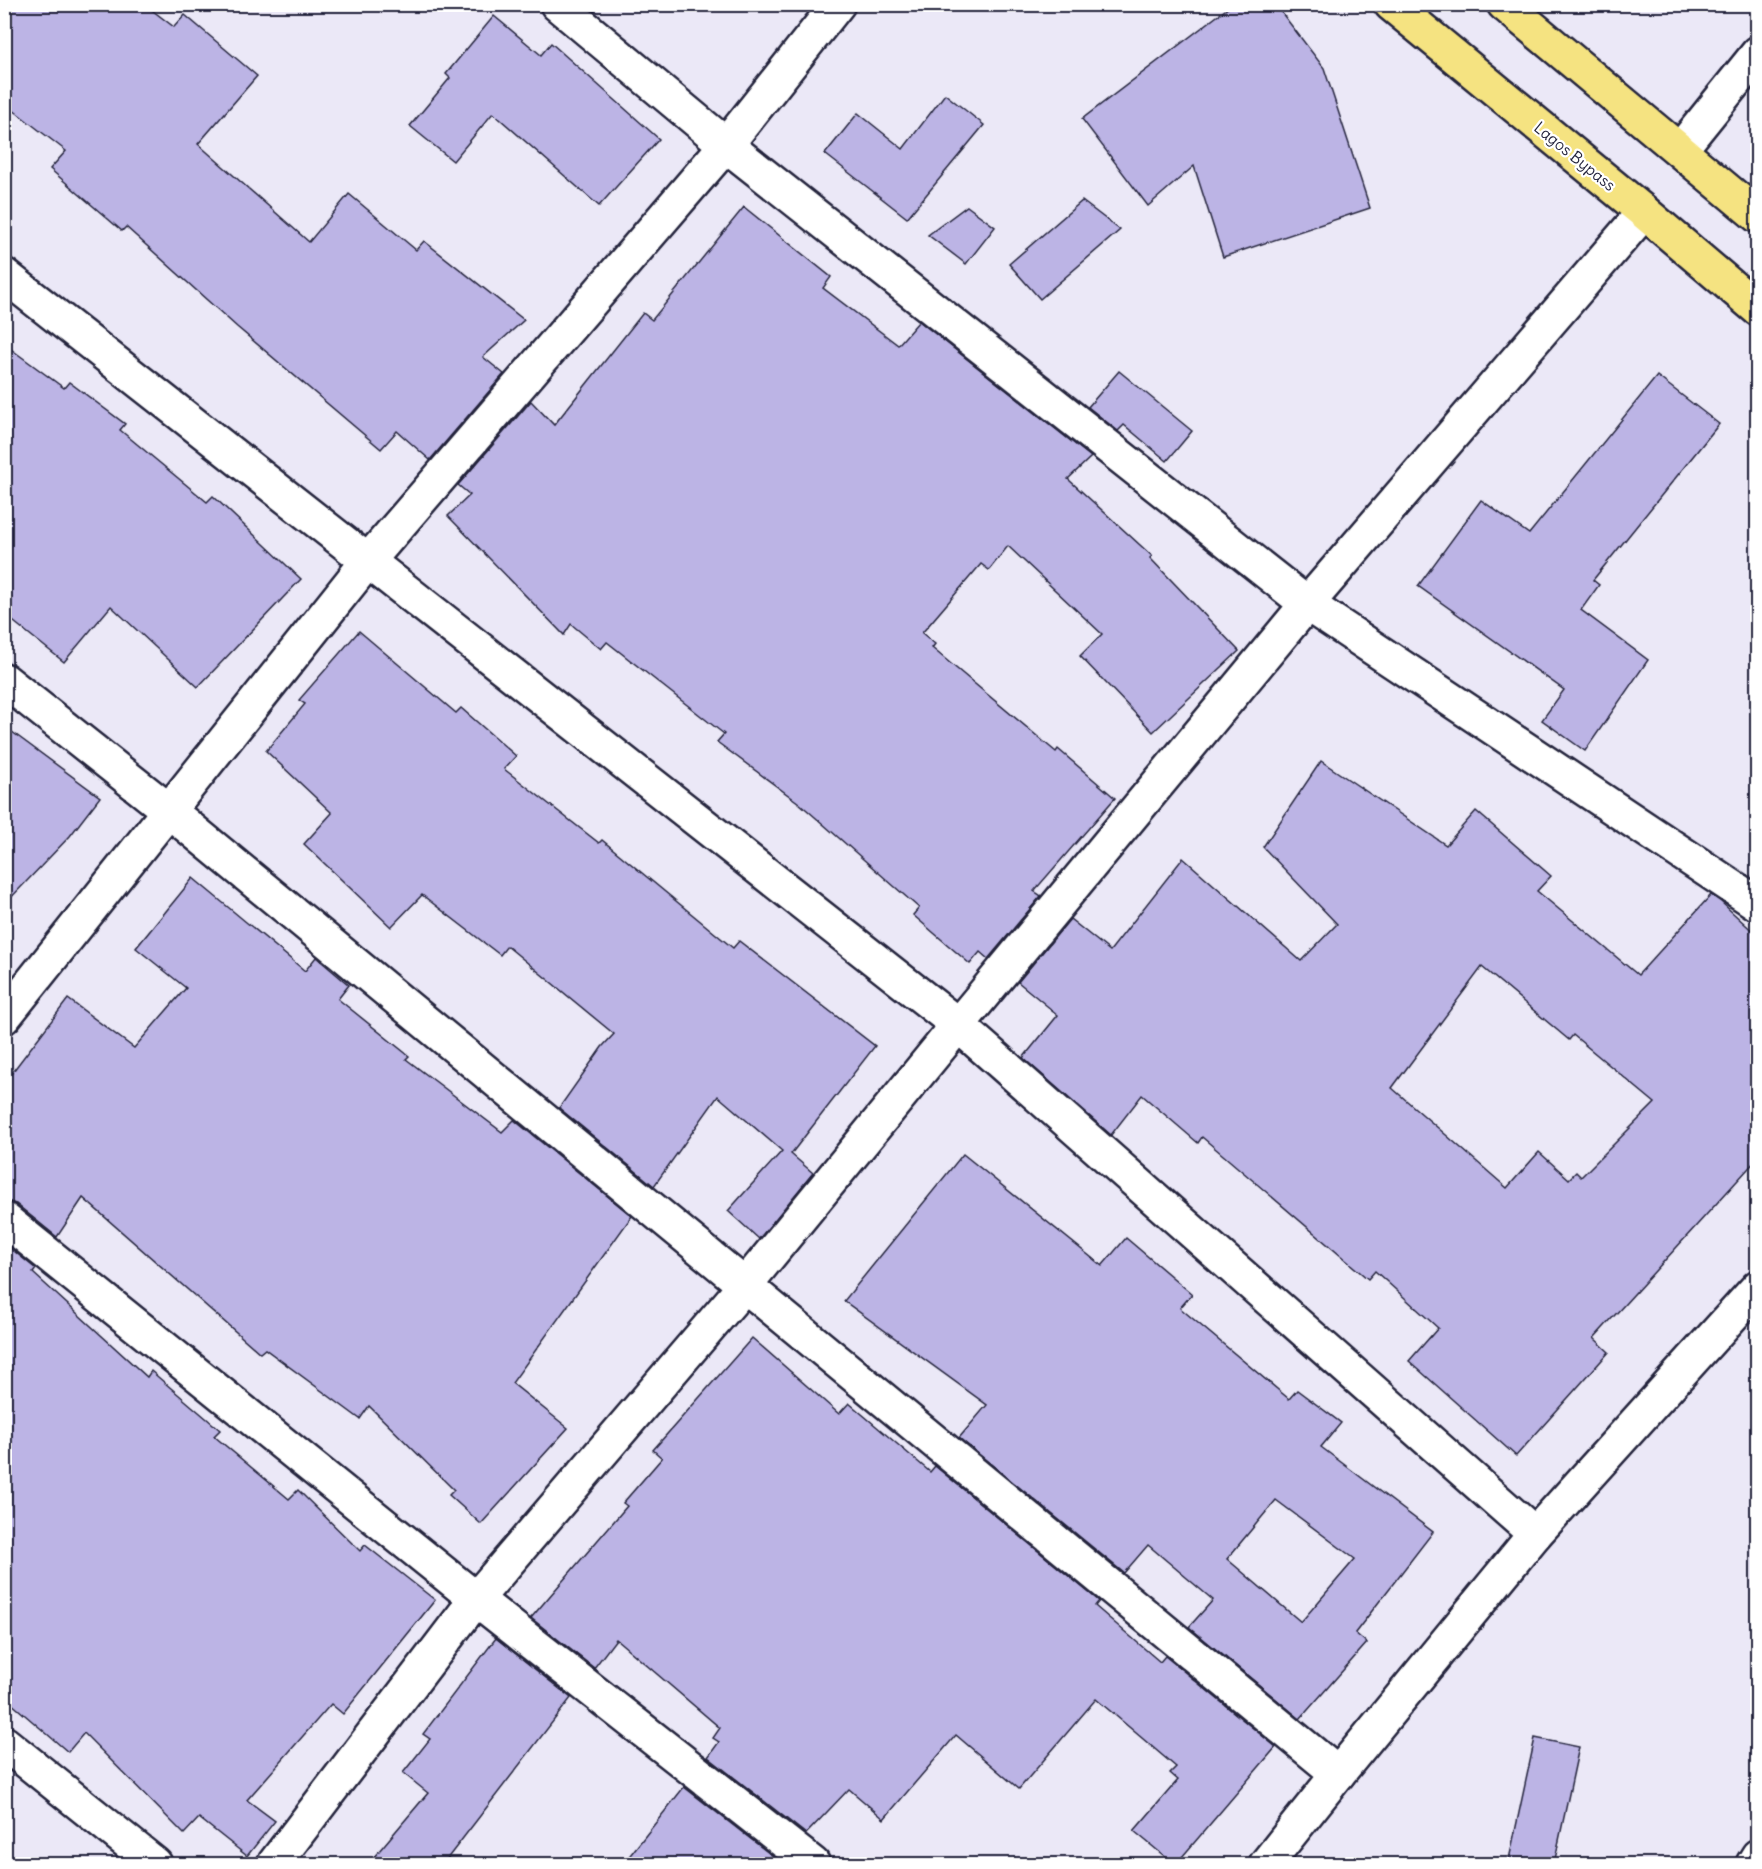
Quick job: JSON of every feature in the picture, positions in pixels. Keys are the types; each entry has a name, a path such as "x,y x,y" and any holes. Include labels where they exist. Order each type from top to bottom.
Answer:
{"main road":[{"name":"Lagos Bypass","path":"1392,4 1758,309"},
{"path":"1504,4 1758,216"}],"street":[{"path":"557,4 726,145 1306,604 1758,904"},
{"path":"4,1017 367,562 726,145 838,4"},
{"path":"1680,150 1758,53"},
{"path":"274,1864 476,1599 746,1284 1306,604 1644,212"},
{"path":"4,275 958,1025 1535,1534"},
{"path":"4,680 168,810 746,1284 1338,1774"},
{"path":"4,1219 476,1599 813,1864"},
{"path":"1266,1864 1535,1534 1758,1287"},
{"path":"4,1743 155,1864"},
{"path":"1753,1864 1758,1856"}],"building":[{"path":"4,4 144,4 174,27 185,15 257,76 198,144 309,242 349,194 416,250 424,241 524,320 483,357 504,374 430,460 397,431 381,449 237,327 126,227 122,231 50,169 66,151 4,103"},
{"path":"1233,4 1275,4 1324,68 1370,208 1223,257 1194,166 1148,206 1082,119"},
{"path":"494,16 541,55 551,43 659,139 599,206 493,113 453,161 410,126 450,78 446,74"},
{"path":"945,94 984,125 907,218 825,154 858,113 903,149"},
{"path":"1082,201 1120,230 1040,299 1009,264"},
{"path":"967,206 995,227 966,264 928,235"},
{"path":"744,207 831,277 823,288 898,345 919,321 1091,457 1068,479 1152,556 1150,558 1239,651 1153,732 1080,656 1102,634 1008,546 989,570 981,564 922,633 935,644 932,648 1056,752 1058,749 1115,798 1034,891 1041,896 988,959 980,952 970,964 913,915 919,908 799,803 717,742 724,734 607,642 601,649 571,624 564,635 448,516 470,495 458,485 531,401 554,425 643,313 652,320"},
{"path":"4,344 64,388 69,382 125,424 120,430 207,502 213,496 301,579 198,687 111,606 64,662 4,614"},
{"path":"1119,371 1192,431 1167,461 1124,425 1118,431 1088,407"},
{"path":"1657,376 1719,424 1593,580 1599,585 1581,610 1648,660 1585,751 1542,720 1564,690 1418,586 1481,500 1529,534"},
{"path":"359,631 456,713 461,708 516,756 504,769 599,843 602,840 733,948 739,941 875,1046 791,1154 813,1173 759,1239 728,1211 782,1151 718,1096 654,1186 559,1108 602,1047 614,1034 507,946 500,955 422,895 391,927 304,844 332,813 266,751 305,704 299,700"},
{"path":"4,726 100,797 70,836 4,905"},
{"path":"1321,761 1446,845 1476,811 1551,876 1537,891 1638,975 1711,895 1758,936 1758,1158 1594,1338 1609,1352 1516,1456 1409,1361 1438,1328 1375,1271 1368,1279 1202,1137 1198,1143 1142,1095 1111,1135 1023,1058 1058,1015 1018,982 1070,919 1110,951 1183,858 1301,961 1337,924 1263,847","holes":["1482,967 1569,1040 1573,1035 1655,1103 1581,1177 1576,1172 1569,1179 1539,1152 1507,1188 1392,1088"]},
{"path":"193,878 305,971 316,957 349,985 338,999 409,1056 406,1059 502,1132 514,1120 632,1216 512,1383 568,1428 481,1524 449,1495 454,1490 369,1406 360,1419 265,1349 260,1353 83,1198 57,1237 16,1204 4,1201 4,1083 68,999 134,1048 186,988 136,948"},
{"path":"963,1154 1102,1266 1126,1238 1192,1294 1180,1308 1289,1399 1297,1390 1341,1423 1321,1447 1433,1532 1355,1633 1367,1643 1300,1719 1189,1627 1213,1600 1148,1545 1124,1573 959,1438 987,1405 844,1301","holes":["1276,1500 1355,1559 1301,1622 1227,1559"]},
{"path":"4,1243 36,1269 33,1273 147,1377 151,1371 220,1430 214,1436 289,1499 298,1490 360,1551 365,1545 435,1600 343,1714 331,1704 247,1800 275,1821 247,1856 199,1818 184,1834 84,1733 68,1752 4,1697"},
{"path":"752,1338 839,1414 849,1403 930,1472 935,1466 1099,1601 1095,1606 1160,1662 1165,1656 1276,1747 1176,1864 1134,1831 1178,1780 1170,1773 1176,1767 1096,1699 1019,1789 956,1735 884,1819 849,1789 806,1834 708,1757 719,1742 713,1738 720,1728 616,1639 594,1668 531,1618 627,1506 623,1503 662,1458 653,1450"},
{"path":"496,1638 571,1698 443,1864 368,1864 428,1793 403,1773 430,1739 423,1734"},
{"path":"1535,1738 1579,1747 1554,1864 1508,1864"},
{"path":"684,1787 779,1861 777,1864 623,1864"}]}
